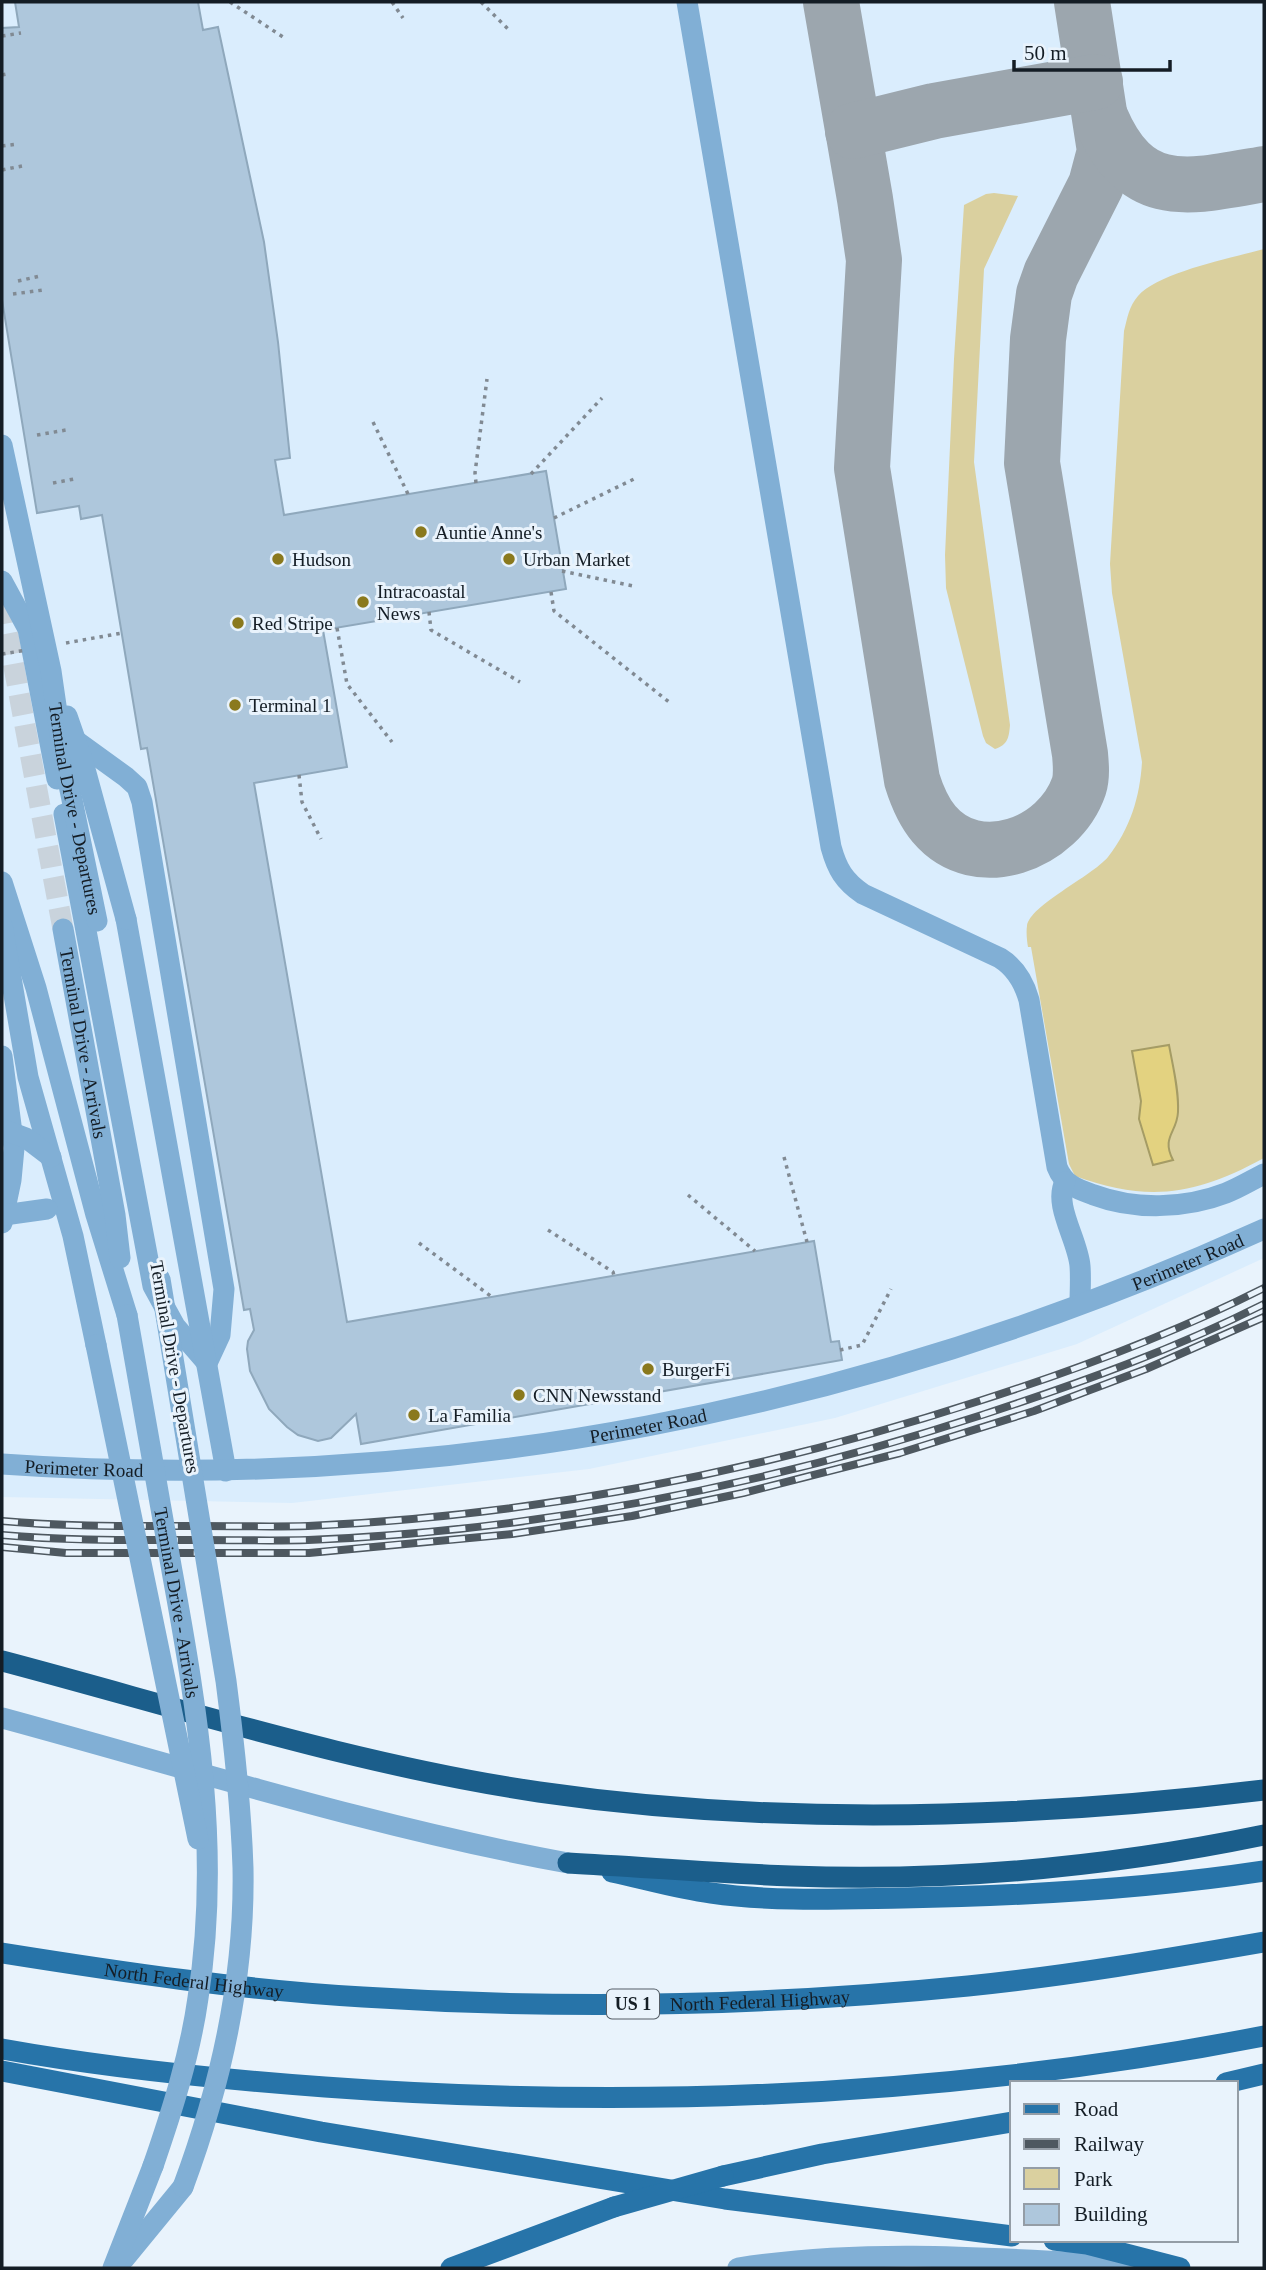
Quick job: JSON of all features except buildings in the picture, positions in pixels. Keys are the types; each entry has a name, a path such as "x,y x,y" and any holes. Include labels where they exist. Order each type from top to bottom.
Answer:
{"highway":[{"path":"2,1661 386,1762 538,1791 633,1803 763,1813 911,1815 1082,1808 1264,1790"},
{"path":"568,1863 792,1876 938,1874 1092,1864 1164,1854 1264,1835"}],"main road":[{"path":"568,1863 711,1893 804,1899 1020,1895 1170,1883 1264,1871"},
{"name":"North Federal Highway","path":"2,1953 196,1981 282,1990 434,2001 588,2005 793,1999 971,1986 1124,1966 1264,1942"},
{"path":"2,2049 127,2069 288,2084 453,2094 605,2097 836,2090 951,2081 1105,2062 1264,2036"},
{"path":"2,2071 321,2132 711,2197 1010,2236"},
{"path":"1234,2081 1264,2074"},
{"path":"451,2268 614,2207 723,2176 822,2154 1010,2122"},
{"path":"1070,2242 1182,2268"}],"street":[{"path":"687,2 836,866 849,885 863,894 1012,965 1026,988 1029,1000 1057,1167 1065,1182 1111,1202 1152,1206 1194,1202 1215,1196 1264,1174"},
{"name":"Terminal Drive - Departures","path":"2,445 51,671 64,761 97,922 180,1388 217,1616 234,1745 243,1870 238,1963 223,2056 198,2146 183,2187 114,2268"},
{"path":"2,581 28,629 153,1286 175,1326 207,1363"},
{"path":"51,671 83,762 126,919 226,1471"},
{"path":"46,720 126,777 137,787 142,803 224,1289 220,1335 207,1363"},
{"path":"2,882 36,988 75,1137 127,1315"},
{"path":"2,925 28,1077 79,1264 208,1882"},
{"name":"Terminal Drive - Arrivals","path":"63,929 115,1215 127,1315 178,1604 206,1788 208,1882 203,1964 193,2024 179,2084 153,2166 114,2268"},
{"path":"2,1056 14,1148 3,1219 47,1209"},
{"path":"2,1129 26,1138 51,1157"},
{"path":"1065,1182 1060,1200 1077,1249 1080,1304"},
{"name":"Perimeter Road","path":"2,1464 107,1470 288,1469 445,1457 697,1418 823,1387 960,1347 1080,1304 1201,1257 1264,1229"},
{"path":"2,1717 420,1831 568,1863"},
{"path":"738,2268 822,2259 898,2256 974,2256 1182,2268"}],"path":[{"path":"230,2 286,38"},
{"path":"392,2 404,18"},
{"path":"481,2 511,32"},
{"path":"2,36 20,33"},
{"path":"2,146 18,144"},
{"path":"2,170 22,166"},
{"path":"18,281 40,276"},
{"path":"13,294 43,290"},
{"path":"476,483 487,379"},
{"path":"531,474 602,398"},
{"path":"373,422 408,494"},
{"path":"37,435 66,430"},
{"path":"554,517 636,478"},
{"path":"53,483 74,479"},
{"path":"562,570 633,586"},
{"path":"551,592 554,611 669,702"},
{"path":"429,612 431,630 520,682"},
{"path":"337,628 347,684 392,742"},
{"path":"299,775 302,802 321,839"},
{"path":"784,1157 807,1242"},
{"path":"688,1195 755,1251"},
{"path":"548,1230 613,1272 614,1276"},
{"path":"419,1243 492,1297"},
{"path":"840,1350 862,1345 891,1289"}],"shaded area":[{"path":"2,2 1264,2 1264,1258 1077,1344 835,1418 589,1469 292,1503 2,1497"},
{"path":"1169,1045 1178,1104 1177,1119 1169,1140 1173,1160 1153,1165 1139,1119 1141,1101 1132,1051"}],"green space":[{"path":"994,193 1018,196 984,269 974,462 1010,725 1007,740 995,749 986,743 983,736 946,588 945,555 964,205"},
{"path":"1264,249 1264,1158 1239,1171 1194,1187 1172,1191 1126,1190 1075,1176 1069,1164 1031,947 1028,947 1027,926 1031,918 1049,900 1108,857 1128,824 1139,788 1142,762 1112,593 1110,564 1124,331 1132,304 1148,287 1162,280 1197,267"}],"taxiway":[{"path":"831,2 874,260 862,468 912,780 918,798 934,824 952,839 972,848 994,850 1015,846 1036,837 1054,824 1069,806 1081,778 1080,754 1032,463 1038,339 1044,294 1051,274 1096,185 1105,151 1082,2"},
{"path":"853,131 934,111 1095,82"},
{"path":"1101,119 1115,146 1131,165 1149,177 1168,183 1189,184 1264,174"}],"tunnel":[{"path":"2,603 63,929"}],"railway":[{"path":"2,1521 100,1526 308,1526 479,1512 648,1486 815,1449 979,1401 1124,1350 1195,1321 1264,1288"},
{"path":"2,1535 100,1540 308,1540 480,1526 651,1500 820,1462 985,1414 1127,1364 1264,1304"},
{"path":"2,1547 66,1553 309,1553 512,1534 632,1516 743,1493 900,1453 1034,1411 1146,1369 1264,1317"}],"place":[{"name":"Auntie Anne's","path":"421,532"},
{"name":"Hudson","path":"278,559"},
{"name":"Urban Market","path":"509,559"},
{"name":"Intracoastal News","path":"363,602"},
{"name":"Red Stripe","path":"238,623"},
{"name":"Terminal 1","path":"235,705"},
{"name":"BurgerFi","path":"648,1369"},
{"name":"CNN Newsstand","path":"519,1395"},
{"name":"La Familia","path":"414,1415"}]}
